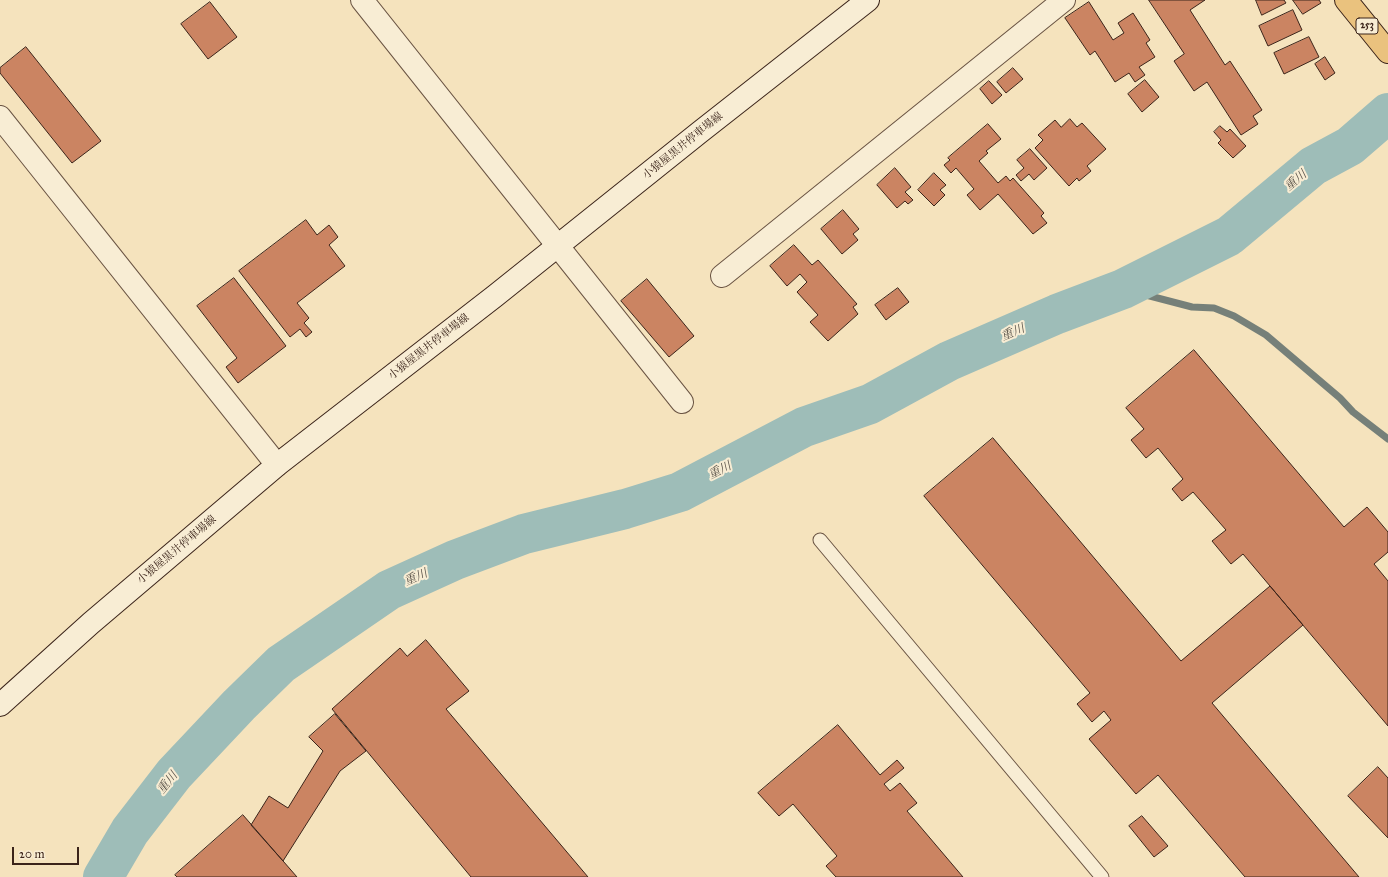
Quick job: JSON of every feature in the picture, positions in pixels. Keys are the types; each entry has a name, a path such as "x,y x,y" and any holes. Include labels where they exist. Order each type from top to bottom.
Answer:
{"highway":[{"name":"253","path":"1346,0 1388,52"}],"street":[{"path":"362,0 682,402"},
{"name":"小猿屋黒井停車場線","path":"0,705 91,623 277,465 495,296 868,0"},
{"path":"722,276 1064,0"},
{"path":"0,117 277,465"}],"lane":[{"path":"820,540 1102,877"}],"building":[{"path":"1149,0 1205,0 1190,10 1225,65 1230,61 1262,110 1253,116 1258,124 1241,135 1207,82 1194,91 1174,61 1184,54"},
{"path":"1256,0 1284,0 1286,3 1262,15"},
{"path":"1293,0 1319,0 1321,3 1303,14"},
{"path":"210,2 237,37 208,59 181,24"},
{"path":"1089,2 1113,40 1124,33 1118,23 1133,13 1150,40 1146,43 1155,57 1139,67 1145,75 1135,82 1129,73 1115,82 1095,51 1090,55 1065,18"},
{"path":"1293,10 1302,30 1268,46 1259,26"},
{"path":"1309,37 1319,57 1284,74 1274,53"},
{"path":"26,47 101,141 72,163 0,73 0,68"},
{"path":"1325,57 1335,73 1325,80 1315,64"},
{"path":"1013,68 1023,79 1006,93 997,82"},
{"path":"1145,80 1159,97 1142,112 1128,94"},
{"path":"989,81 1002,95 992,104 980,89"},
{"path":"1070,119 1077,127 1082,123 1106,149 1087,166 1091,171 1079,181 1077,178 1069,186 1035,148 1043,140 1038,135 1055,120 1061,127"},
{"path":"988,124 1001,139 986,151 988,153 979,161 998,183 1006,176 1010,181 1013,178 1044,213 1041,216 1047,223 1033,234 998,194 980,210 967,195 974,189 956,168 951,173 944,165 950,160 948,158"},
{"path":"1220,126 1227,132 1230,129 1246,146 1233,158 1218,143 1221,140 1214,132"},
{"path":"1030,149 1047,168 1034,180 1029,174 1021,181 1016,175 1024,168 1017,160"},
{"path":"895,168 911,187 905,192 913,200 908,204 905,201 897,208 877,185"},
{"path":"934,173 946,185 940,190 945,195 934,206 918,190"},
{"path":"843,210 859,229 853,234 858,240 842,254 821,229"},
{"path":"306,220 317,235 329,225 338,237 329,245 345,266 297,303 309,318 304,323 312,332 306,337 300,329 290,337 239,271"},
{"path":"794,245 812,265 818,260 857,304 853,307 858,314 828,341 810,322 818,315 797,292 807,282 800,274 787,286 770,266"},
{"path":"234,278 286,346 238,383 226,367 237,358 197,306"},
{"path":"647,279 694,336 669,357 621,301"},
{"path":"898,288 909,302 886,320 875,305"},
{"path":"1194,350 1344,527 1367,507 1388,532 1388,552 1374,564 1388,581 1388,726 1243,554 1231,564 1212,541 1226,530 1193,492 1182,501 1172,489 1183,479 1158,448 1146,458 1131,440 1144,429 1126,408"},
{"path":"993,438 1181,661 1270,586 1303,625 1212,703 1359,877 1245,877 1158,775 1136,794 1089,739 1111,720 1104,711 1092,722 1077,704 1090,693 924,496"},
{"path":"426,640 469,691 446,709 588,877 471,877 332,709 400,648 407,656"},
{"path":"335,714 366,751 340,771 283,861 251,825 269,796 288,808 323,751 309,737"},
{"path":"838,725 880,775 897,760 904,768 884,784 890,791 900,783 917,803 907,811 963,877 836,877 826,866 837,856 793,804 779,816 758,793"},
{"path":"1378,767 1388,778 1388,838 1348,796"},
{"path":"243,815 297,877 177,877 175,875"},
{"path":"1142,816 1168,846 1154,857 1129,826"}],"waterway":[{"name":"重川","path":"103,877 130,831 174,774 239,705 281,664 389,590 455,560 524,534 625,509 680,492 804,427 870,404 949,361 1057,314 1123,289 1229,236 1313,166 1350,146 1388,113"},
{"path":"1123,289 1192,307 1214,308 1234,316 1266,335 1340,398 1353,412 1388,439"}]}
